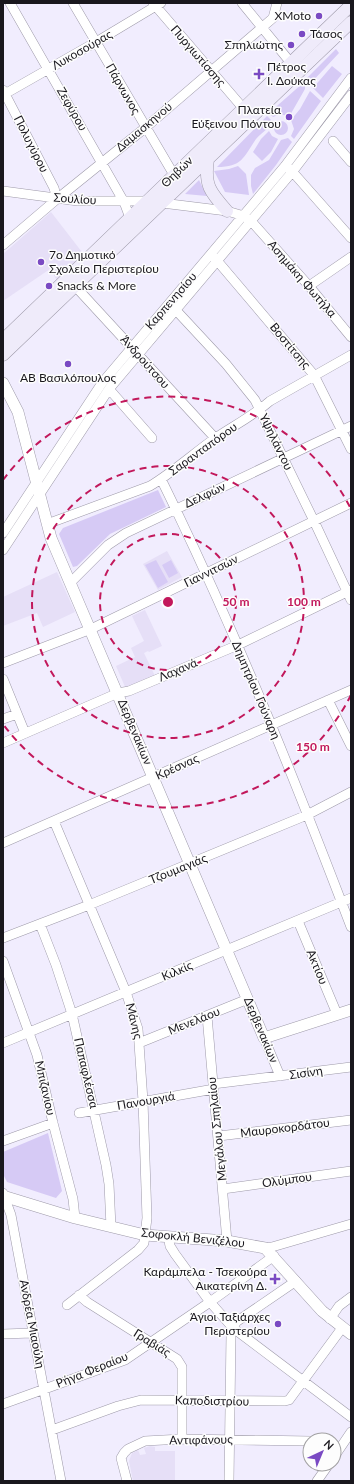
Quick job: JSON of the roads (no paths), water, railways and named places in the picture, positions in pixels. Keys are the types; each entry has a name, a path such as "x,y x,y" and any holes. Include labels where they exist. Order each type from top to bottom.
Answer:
{"main road":[{"path":"336,19 342,3"},
{"name":"Θηβών","path":"3,340 351,5"},
{"name":"Θηβών","path":"3,355 351,22"},
{"path":"208,158 206,175 208,184 213,194 227,211"}],"street":[{"name":"Ζεφύρου","path":"10,3 102,162 124,202 130,218"},
{"name":"Πάρνωνος","path":"73,3 145,128 174,175"},
{"path":"242,3 291,63"},
{"name":"Δαμασκηνού","path":"3,245 145,128 273,18 277,3"},
{"name":"Λυκοσούρας","path":"4,93 96,42 156,4"},
{"name":"Πυργιωτίσσης","path":"156,4 243,108"},
{"name":"Καρπενησίου","path":"3,550 40,496 109,389 139,354 173,307 214,258 244,216 285,166 351,78"},
{"name":"Πολυγύρου","path":"4,93 54,188 57,199"},
{"path":"337,96 349,102"},
{"name":"Καρπενησίου","path":"214,258 252,222 349,102"},
{"path":"333,141 351,162"},
{"path":"285,166 293,172 351,238"},
{"name":"Σουλίου","path":"3,191 78,201 147,201"},
{"path":"162,202 227,211 244,216"},
{"name":"Ασημάκη Φωτήλα","path":"244,216 252,222 310,286 351,337"},
{"path":"310,286 351,257"},
{"name":"Βοστίτσης","path":"214,258 314,375 347,428 351,449"},
{"name":"Άνδρούτσου","path":"76,286 215,438"},
{"name":"Καρπενησίου","path":"3,533 102,383 132,347 173,307"},
{"name":"Υψηλάντου","path":"173,307 226,364 255,400 350,594"},
{"name":"Σαρανταπόρου","path":"47,524 150,486 215,438 260,410 270,401 351,355"},
{"name":"Δερβενακίων","path":"3,383 18,412 51,538 280,1076"},
{"path":"109,389 152,438"},
{"name":"Δελφών","path":"71,582 117,538 347,428"},
{"name":"Δημητρίου Γούναρη","path":"161,479 206,574 272,725 351,927"},
{"name":"Γιαννιτσών","path":"3,663 91,629 351,503"},
{"name":"Λαχανά","path":"3,743 118,693 129,691 238,645 350,594"},
{"path":"3,679 25,733"},
{"name":"Κρέσνας","path":"3,843 351,690"},
{"path":"328,700 351,746"},
{"path":"3,719 17,714"},
{"name":"Τζουμαγιάς","path":"3,938 89,905 307,816 351,792"},
{"name":"Μάνης","path":"54,821 126,992 138,1029 144,1101 147,1218 145,1235"},
{"name":"Κιλκίς","path":"3,1043 351,898"},
{"name":"Ακτίου","path":"298,921 337,1014"},
{"name":"Παπαφλέσσα","path":"40,924 56,965 72,1014 109,1184 111,1227"},
{"name":"Μπιζανίου","path":"3,961 37,1055 73,1199 75,1218"},
{"name":"Μενελάου","path":"140,1043 248,999"},
{"path":"264,1038 351,1010"},
{"name":"Μεγάλου Σπηλαίου","path":"207,1016 227,1241"},
{"name":"Σισίνη","path":"214,1087 280,1076 351,1067"},
{"name":"Πανουργιά","path":"79,1113 214,1087"},
{"name":"Μαυροκορδάτου","path":"218,1136 351,1120"},
{"path":"3,1141 53,1123"},
{"name":"Ολύμπου","path":"223,1190 351,1171"},
{"name":"Σοφοκλή Βενιζέλου","path":"4,1195 75,1218 145,1235 227,1241 265,1248"},
{"name":"Ανδρέα Μιαούλη","path":"4,1195 11,1215 32,1333 45,1389 62,1481"},
{"path":"265,1248 351,1224"},
{"path":"67,1304 138,1250 144,1243 145,1235"},
{"path":"168,1236 170,1246 175,1254 210,1302 233,1328 351,1417"},
{"path":"265,1248 274,1256 330,1319 347,1331"},
{"name":"Ρήγα Φεραίου","path":"3,1404 125,1360 274,1256"},
{"path":"229,1481 231,1440 231,1334 233,1328 236,1322 296,1281"},
{"name":"Γραβιάς","path":"79,1295 87,1302 178,1359 181,1363 182,1439"},
{"path":"330,1319 339,1306 351,1297"},
{"name":"Καποδιστρίου","path":"52,1430 118,1406 141,1400 289,1400 347,1331"},
{"path":"3,1334 32,1333"},
{"path":"342,1440 351,1432"},
{"name":"Αντιφάνους","path":"127,1481 122,1458 128,1448 146,1442 182,1439 302,1441"},
{"path":"317,1481 323,1472"}],"place":[{"name":"XMoto","path":"319,16"},
{"name":"Τάσος","path":"302,34"},
{"name":"Σπηλιώτης","path":"291,45"},
{"name":"Πέτρος Ι. Δούκας","path":"259,74"},
{"name":"Πλατεία Εύξεινου Πόντου","path":"289,117"},
{"name":"7ο Δημοτικό Σχολείο Περιστερίου","path":"41,262"},
{"name":"Snacks & More","path":"49,286"},
{"name":"ΑΒ Βασιλόπουλος","path":"68,364"},
{"name":"Καράμπελα - Τσεκούρα Αικατερίνη Δ.","path":"275,1279"},
{"name":"Άγιοι Ταξιάρχες Περιστερίου","path":"278,1324"}]}
